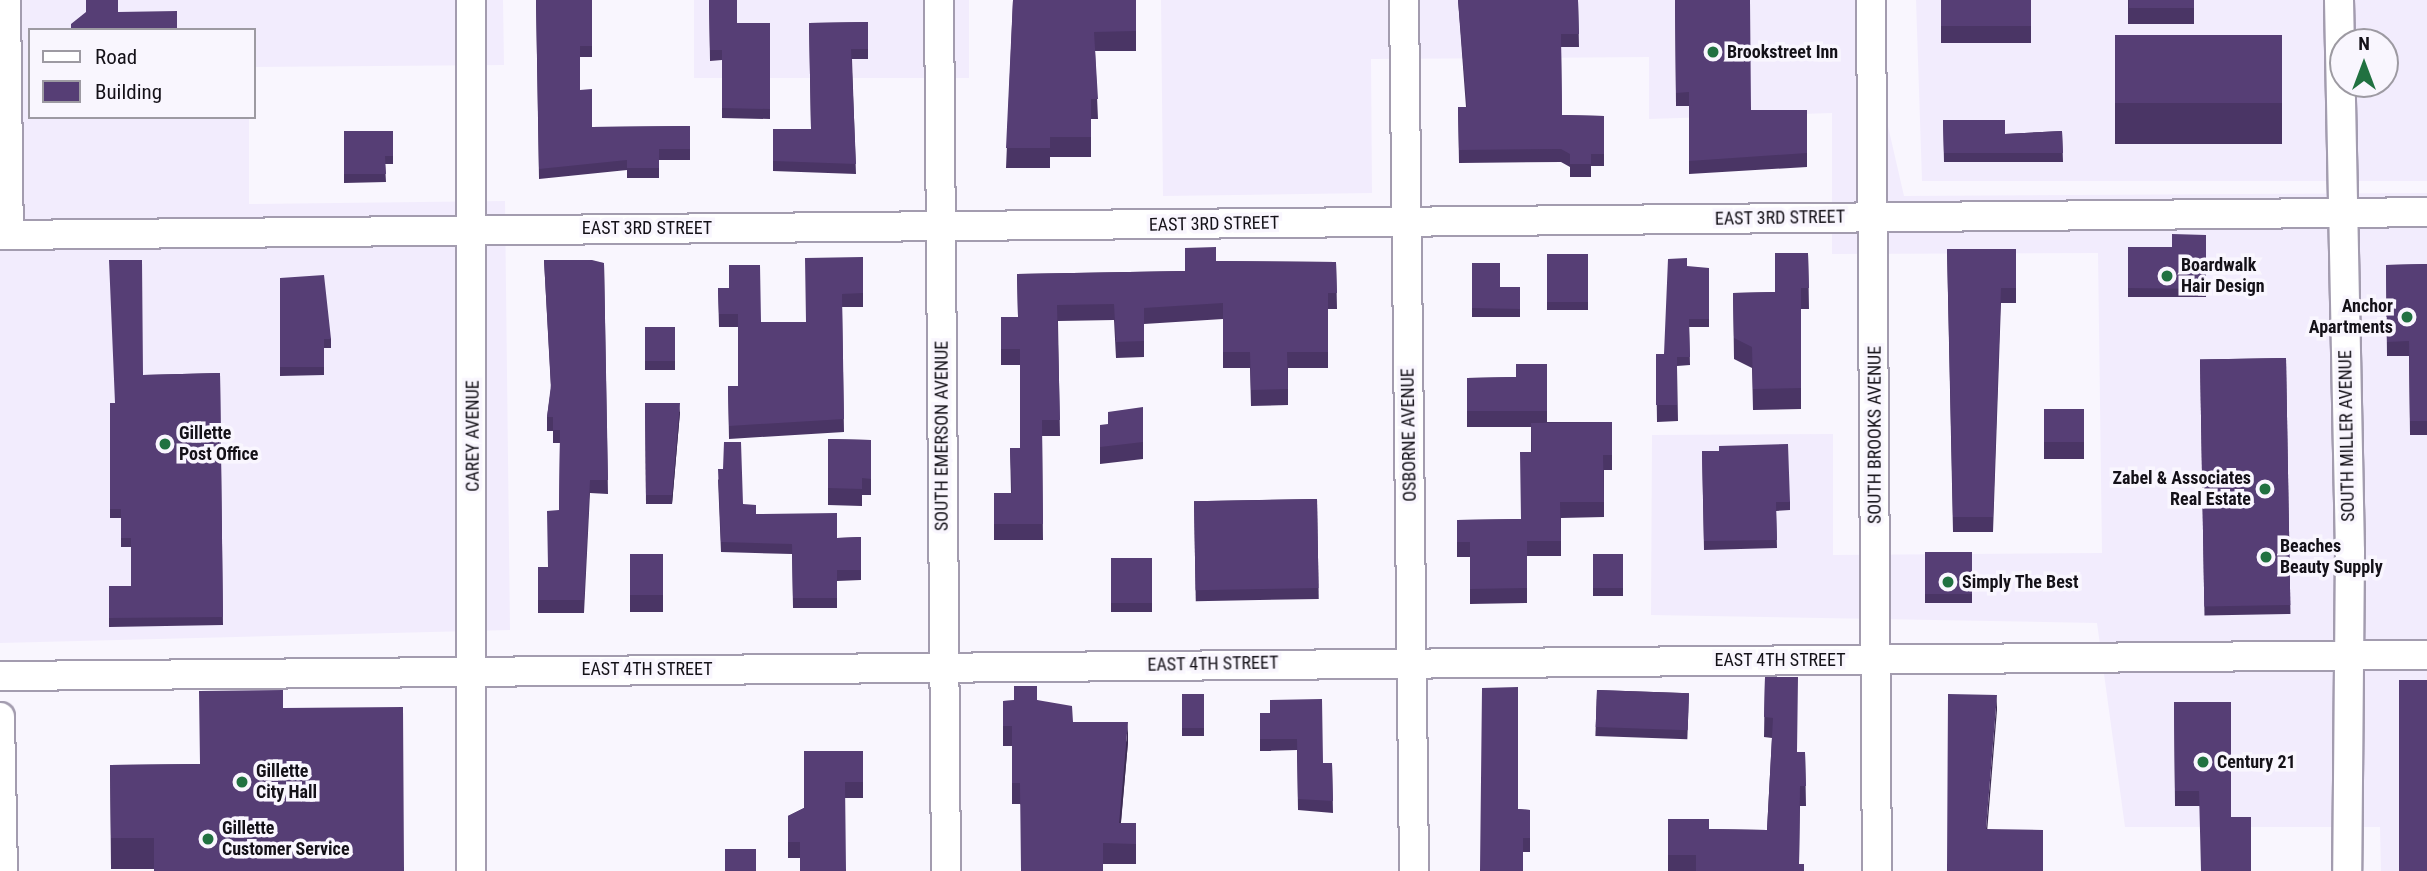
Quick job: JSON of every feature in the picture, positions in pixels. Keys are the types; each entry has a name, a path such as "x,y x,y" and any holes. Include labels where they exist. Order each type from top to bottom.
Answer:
{"street":[{"path":"4,235 6,0"},
{"name":"CAREY AVENUE","path":"471,0 471,871"},
{"name":"SOUTH EMERSON AVENUE","path":"939,0 946,871"},
{"name":"OSBORNE AVENUE","path":"1404,0 1414,871"},
{"name":"SOUTH BROOKS AVENUE","path":"1871,0 1877,871"},
{"name":"SOUTH MILLER AVENUE","path":"2339,0 2349,655 2347,871"},
{"name":"EAST 3RD STREET","path":"4,235 2427,212"},
{"name":"EAST 4TH STREET","path":"0,676 2427,655"},
{"path":"0,717 3,871"}],"shaded area":[{"path":"0,0 503,0 504,65 256,67 256,28 28,28 28,119 249,119 249,204 505,201 510,630 0,643"},
{"path":"694,0 969,0 969,78 694,78"},
{"path":"1161,0 1859,0 1904,196 2427,193 2427,871 2381,871 2380,827 2125,827 2097,623 1651,615 1652,435 1833,434 1833,555 2102,553 2098,253 1832,254 1832,113 1649,119 1649,57 1371,59 1372,193 1163,196"},
{"path":"1916,0 2427,0 2427,181 1922,181"}],"building":[{"path":"86,0 118,0 118,12 177,11 177,28 71,28 71,24 86,12"},
{"path":"536,0 592,0 592,46 580,46 580,90 592,89 592,127 690,126 690,149 659,149 659,168 627,168 627,160 539,169"},
{"path":"709,0 737,0 737,23 770,23 770,109 722,108 722,50 710,50"},
{"path":"1013,0 1136,0 1136,31 1094,32 1098,99 1091,99 1091,137 1050,137 1050,148 1006,148"},
{"path":"1458,0 1578,0 1579,34 1561,34 1562,115 1604,116 1604,154 1591,154 1591,164 1570,164 1570,154 1561,149 1459,150 1458,107 1467,107"},
{"path":"1675,0 1750,0 1751,110 1807,110 1807,153 1689,161 1689,92 1676,93"},
{"path":"1941,0 2031,0 2031,26 1941,26"},
{"path":"2129,0 2194,0 2194,8 2129,8"},
{"path":"868,22 868,49 851,49 856,164 773,161 773,129 811,129 809,23"},
{"path":"2115,35 2282,35 2282,103 2115,103"},
{"path":"1943,120 2005,120 2005,134 2062,131 2063,153 1944,153"},
{"path":"344,131 393,131 393,156 385,156 386,174 344,174"},
{"name":"Boardwalk Hair Design","path":"2172,234 2206,235 2206,289 2128,288 2128,247 2172,247"},
{"path":"1216,247 1216,261 1336,262 1337,293 1328,293 1328,352 1287,352 1288,389 1251,390 1250,352 1223,352 1223,303 1144,308 1144,341 1116,342 1114,304 1057,305 1060,420 1042,420 1043,524 994,524 994,493 1012,493 1010,448 1020,448 1020,349 1001,349 1001,317 1018,317 1017,274 1185,271 1185,248"},
{"path":"1947,249 2016,249 2016,288 2001,288 1993,517 1953,517"},
{"path":"1775,253 1808,253 1809,288 1801,288 1801,388 1753,389 1752,347 1734,338 1733,293 1775,292"},
{"path":"1547,254 1588,254 1588,302 1547,302"},
{"path":"863,257 863,293 842,294 844,419 729,426 728,386 738,386 738,314 719,314 718,288 729,288 729,265 760,265 761,322 806,322 805,258"},
{"path":"1687,258 1687,266 1709,268 1709,319 1689,319 1690,357 1677,357 1677,354 1664,354 1668,259"},
{"name":"Gillette Post Office","path":"109,260 142,260 143,375 220,373 223,617 109,618 109,586 131,586 131,538 121,538 121,509 110,509 110,403 115,403"},
{"path":"544,260 592,260 604,263 608,480 590,480 584,600 538,600 538,567 548,567 547,511 559,510 560,430 553,430 553,417 547,417 551,385"},
{"path":"1472,263 1500,263 1500,287 1520,287 1520,309 1472,308"},
{"name":"Anchor Apartments","path":"2427,264 2427,421 2410,421 2409,341 2387,342 2386,265"},
{"path":"324,275 331,339 324,339 324,367 280,367 280,278"},
{"path":"645,327 675,327 675,361 645,361"},
{"path":"1656,354 1677,354 1677,405 1656,405"},
{"path":"2286,358 2290,605 2204,606 2200,360"},
{"path":"1516,364 1547,364 1547,411 1467,411 1467,378 1516,377"},
{"path":"645,403 680,403 672,495 646,495"},
{"path":"1143,407 1143,442 1100,447 1100,425 1108,424 1108,412"},
{"path":"2044,409 2084,409 2084,442 2044,442"},
{"path":"1612,422 1612,455 1603,455 1604,502 1560,502 1561,541 1527,541 1527,588 1470,589 1470,542 1457,542 1457,520 1521,519 1520,452 1532,452 1531,423"},
{"path":"828,439 871,440 871,479 862,478 862,489 828,488"},
{"path":"724,442 741,442 743,504 756,505 756,514 837,513 837,538 861,537 861,570 837,570 837,598 793,598 792,544 721,542 718,469 723,469"},
{"path":"1788,444 1790,502 1776,502 1777,540 1704,541 1702,451 1719,451 1719,446"},
{"path":"1317,499 1319,588 1196,590 1194,501"},
{"name":"Simply The Best","path":"1925,552 1972,552 1972,594 1925,594"},
{"path":"630,554 663,554 663,595 630,595"},
{"path":"1593,554 1623,554 1623,588 1593,588"},
{"path":"1111,558 1152,558 1152,603 1111,603"},
{"path":"1765,677 1798,677 1797,752 1805,752 1806,786 1800,786 1799,864 1804,864 1804,871 1696,871 1696,855 1668,855 1668,819 1709,819 1709,829 1767,830 1773,718 1764,717"},
{"path":"2399,680 2427,680 2427,871 2399,871"},
{"path":"1014,686 1037,686 1037,700 1072,706 1073,722 1128,722 1119,823 1136,823 1136,844 1103,843 1103,871 1021,871 1020,783 1012,783 1012,726 1003,726 1003,701 1014,700"},
{"path":"1518,687 1518,809 1530,810 1530,838 1523,838 1523,871 1480,871 1482,688"},
{"path":"283,690 283,708 403,707 404,871 154,871 154,838 111,838 110,765 200,764 199,691"},
{"path":"1597,690 1689,693 1688,730 1596,727"},
{"path":"1182,694 1204,694 1204,728 1182,728"},
{"path":"1948,694 1997,695 1986,829 2043,830 2043,871 1947,871"},
{"path":"1322,699 1323,763 1332,763 1333,801 1298,799 1297,739 1260,739 1260,713 1270,713 1270,700"},
{"path":"2174,702 2231,702 2231,817 2251,817 2251,871 2201,871 2199,791 2175,791"},
{"path":"804,751 863,751 863,782 845,782 846,871 800,871 800,842 788,842 788,816 804,808"},
{"path":"725,849 756,849 756,871 725,871"}],"place":[{"name":"Brookstreet Inn","path":"1713,52"},
{"name":"Boardwalk Hair Design","path":"2167,276"},
{"name":"Anchor Apartments","path":"2407,317"},
{"name":"Gillette Post Office","path":"165,444"},
{"name":"Zabel & Associates Real Estate","path":"2265,489"},
{"name":"Beaches Beauty Supply","path":"2266,557"},
{"name":"Simply The Best","path":"1948,582"},
{"name":"Century 21","path":"2203,762"},
{"name":"Gillette City Hall","path":"242,782"},
{"name":"Gillette Customer Service","path":"208,839"}]}
